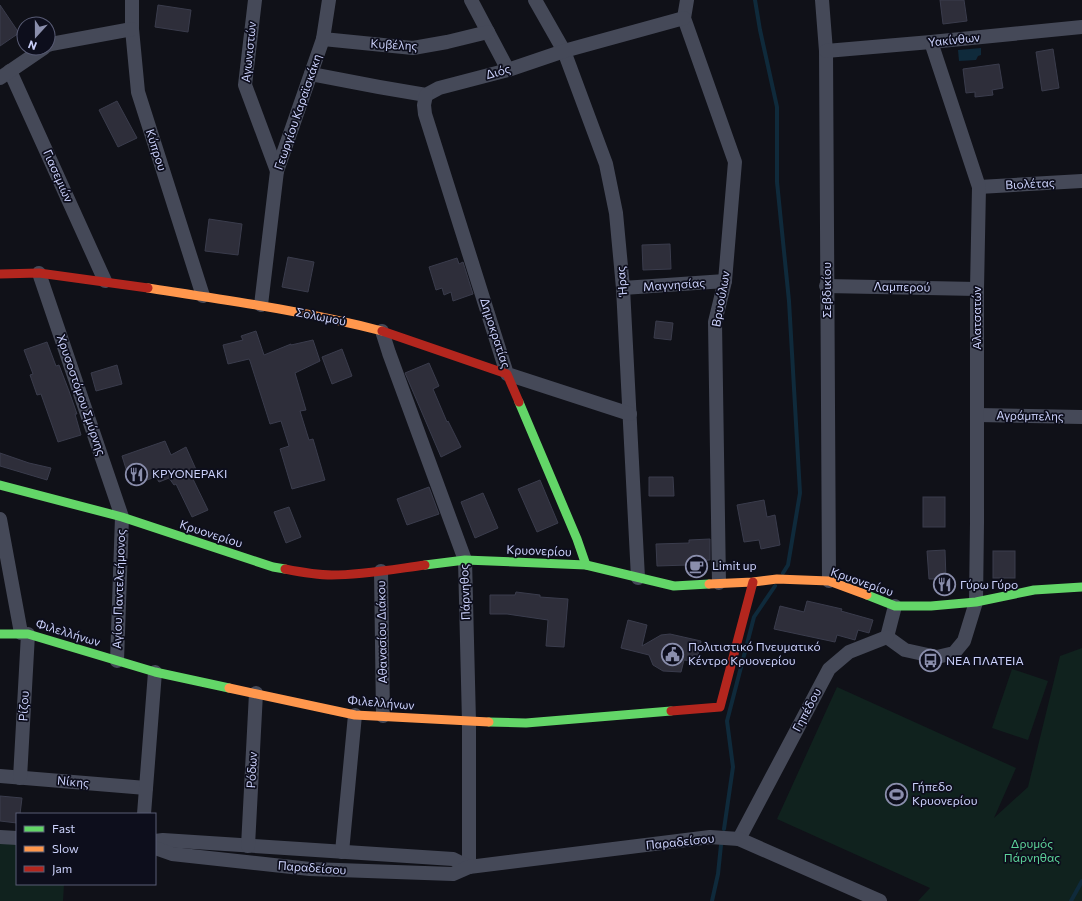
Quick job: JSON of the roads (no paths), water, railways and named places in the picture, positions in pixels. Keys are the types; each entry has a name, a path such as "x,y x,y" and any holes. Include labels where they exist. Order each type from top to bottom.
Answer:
{"main road":[{"name":"Σολωμού","path":"0,274 39,273 105,281 261,305 346,322 382,331 507,374"},
{"name":"Δημοκρατίας","path":"507,374 577,539 586,565"},
{"name":"Κρυονερίου","path":"0,485 122,517 273,567 292,571 332,575 381,571 465,560 586,565 674,586 753,582 778,579 829,581 895,606 931,606 976,602 1034,590 1082,587"},
{"name":"Φιλελλήνων","path":"0,634 24,633 155,672 355,715 469,722 526,723 720,707 753,582"}],"street":[{"name":"Κύπρου","path":"132,0 132,29 138,92 203,296"},
{"name":"Αγωνιστών","path":"255,0 245,85 277,171"},
{"name":"Γεωργίου Καραϊσκάκη","path":"261,305 277,171 322,40 329,0"},
{"path":"471,0 508,70"},
{"name":"Ήρας","path":"535,0 564,52 606,164 616,213 623,288 638,578"},
{"name":"Βρυούλων","path":"687,0 684,18 735,162 725,281 715,322 719,583"},
{"name":"Σεβδικίου","path":"822,0 826,51 826,286 829,581"},
{"name":"Διός","path":"426,95 439,88 508,70 564,52 684,18"},
{"name":"Υακίνθων","path":"826,51 1082,27"},
{"path":"56,43 132,29"},
{"name":"Κυβέλης","path":"322,40 413,48 447,42 488,32"},
{"name":"Αλατσατών","path":"887,637 905,650 937,657 954,653 964,641 976,602 978,415 977,289 979,187 931,42"},
{"path":"5,75 32,56"},
{"path":"311,74 426,95"},
{"name":"Γιασεμιών","path":"5,75 105,281"},
{"name":"Δημοκρατίας","path":"426,95 424,105 425,114 507,374"},
{"name":"Βιολέτας","path":"979,187 1082,181"},
{"name":"Χρυσοστόμου Σμύρνης","path":"39,273 122,517"},
{"name":"Μαγνησίας","path":"623,288 725,281"},
{"name":"Λαμπερού","path":"826,286 977,289"},
{"name":"Πάρνηθος","path":"382,331 465,560 469,722 468,867"},
{"name":"Σολωμού","path":"507,374 630,414"},
{"name":"Αγράμπελης","path":"978,415 1082,417"},
{"name":"Αγίου Παντελεήμονος","path":"117,661 122,517"},
{"name":"Ρίζου","path":"0,519 24,633 20,778"},
{"name":"Αθανασίου Διάκου","path":"381,571 383,716"},
{"path":"887,637 895,606"},
{"name":"Γηπέδου","path":"739,839 829,669 849,652 887,637"},
{"path":"144,813 155,672"},
{"name":"Ρόδων","path":"248,846 256,693"},
{"path":"342,852 355,715"},
{"name":"Νίκης","path":"0,776 146,788"},
{"path":"0,837 16,838"},
{"name":"Παραδείσου","path":"156,848 172,854 310,869 453,874 468,867 710,837 739,839 880,901"},
{"name":"Παραδείσου","path":"156,841 163,840 453,859 468,867"}],"water":[{"path":"981,48 981,55 978,56 976,60 959,61 958,50"}],"waterway":[{"path":"755,0 777,107 777,182 789,301 800,493 788,565 783,573"},
{"path":"724,829 733,767 727,721 754,617 775,586"},
{"path":"712,901 718,874 721,845"},
{"path":"1071,901 1082,881"}],"place":[{"name":"ΚΡΥΟΝΕΡΑΚΙ","path":"137,474"},
{"name":"Limit up","path":"697,566"},
{"name":"Γύρω Γύρο","path":"945,585"},
{"name":"Πολιτιστικό Πνευματικό Κέντρο Κρυονερίου","path":"673,654"},
{"name":"ΝΕΑ ΠΛΑΤΕΙΑ","path":"931,661"},
{"name":"Γήπεδο Κρυονερίου","path":"897,794"}],"park label":[{"name":"Δρυμός Πάρνηθας","path":"1032,851"}]}
